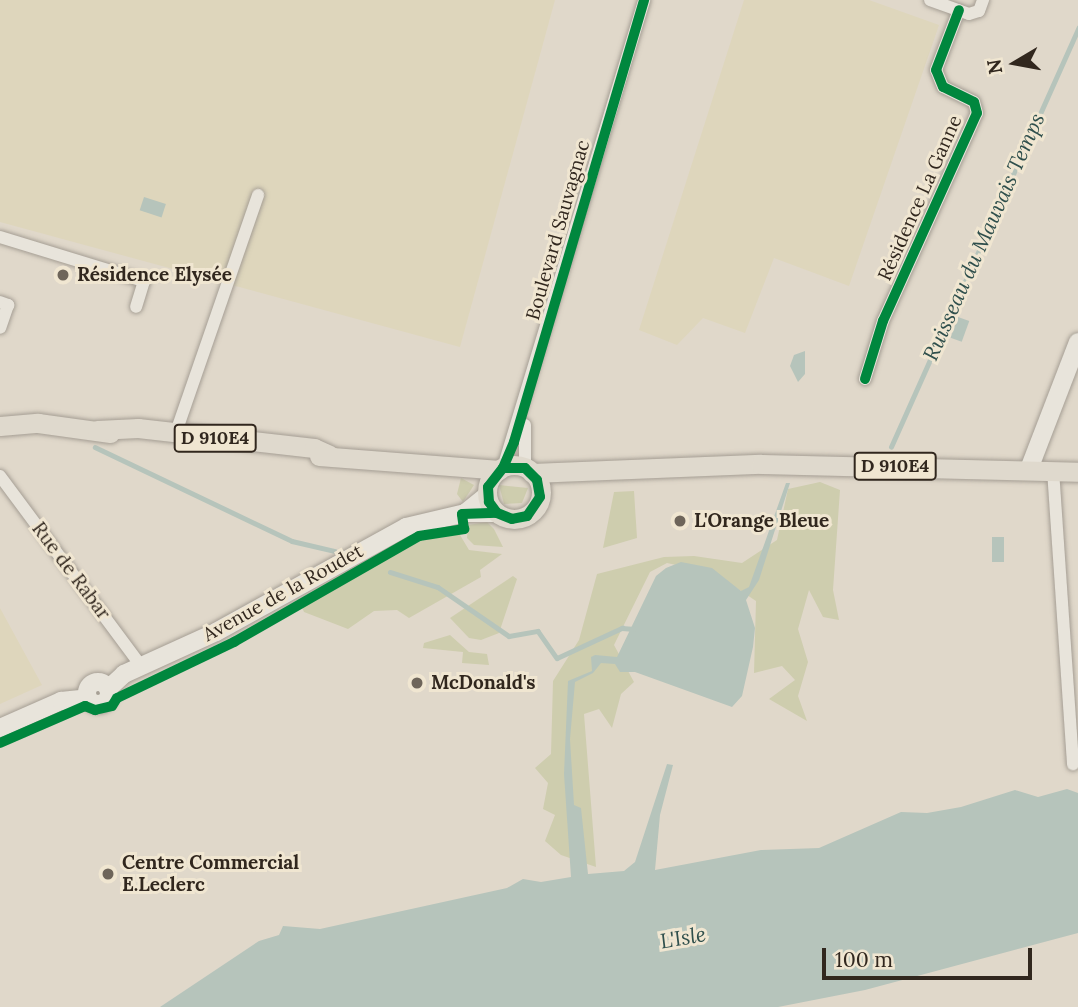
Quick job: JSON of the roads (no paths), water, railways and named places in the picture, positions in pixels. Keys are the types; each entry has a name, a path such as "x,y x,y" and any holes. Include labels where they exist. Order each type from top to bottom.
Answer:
{"main road":[{"name":"D 910E4","path":"0,413 38,423 97,430 112,426 175,435 314,448 330,455 415,463 494,480"},
{"name":"D 910E4","path":"0,426 38,423"},
{"name":"D 910E4","path":"529,471 832,464 1078,472"},
{"name":"D 910E4","path":"540,497 560,485 652,469"},
{"path":"529,471 540,497 533,511 520,519 497,513 494,480 529,471"}],"street":[{"name":"Boulevard Sauvagnac","path":"494,480 526,400 644,0"},
{"path":"930,0 969,14 979,10 983,0"},
{"name":"Résidence La Ganne","path":"865,379 883,321 977,113 974,102 943,87 936,70 960,10"},
{"path":"175,435 258,195"},
{"path":"0,237 144,281 136,307"},
{"path":"0,302 8,305 0,328"},
{"path":"1029,469 1078,342"},
{"name":"Boulevard Sauvagnac","path":"526,400 529,471"},
{"path":"1053,470 1073,764"},
{"name":"Rue de Rabar","path":"0,476 141,666"},
{"name":"Avenue de la Roudet","path":"465,513 494,480"},
{"name":"Avenue de la Roudet","path":"0,728 61,701 88,698 94,703 104,702 108,689 141,666 216,632 406,527 465,513 497,513"}],"water":[{"path":"144,197 166,204 162,217 140,210"},
{"path":"958,317 969,321 962,342 950,338"},
{"path":"805,351 805,374 798,382 790,366 794,355"},
{"name":"L'Isle","path":"786,483 790,483 759,580 746,600 755,628 753,647 742,696 732,707 635,672 620,672 615,664 601,663 593,673 575,682 570,739 574,805 581,808 588,874 624,871 635,862 667,764 673,765 660,815 655,870 761,850 819,848 901,812 927,813 961,807 1015,790 1038,797 1067,789 1078,793 1078,933 865,990 778,1007 160,1007 259,941 279,935 283,926 320,929 507,888 523,879 541,882 571,877 564,774 568,681 592,671 591,657 595,655 617,657 656,576 666,568 681,562 712,568 741,591 749,587"},
{"path":"992,537 1004,537 1004,562 992,562"}],"waterway":[{"name":"Ruisseau du Mauvais Temps","path":"891,447 1078,28"},
{"path":"95,447 292,541 335,551"},
{"path":"390,572 438,587 509,636 538,631 557,658 622,628 634,629"}],"place":[{"name":"Résidence Elysée","path":"63,275"},
{"name":"L'Orange Bleue","path":"680,521"},
{"name":"McDonald's","path":"417,683"},
{"name":"Centre Commercial E.Leclerc","path":"108,874"}]}
